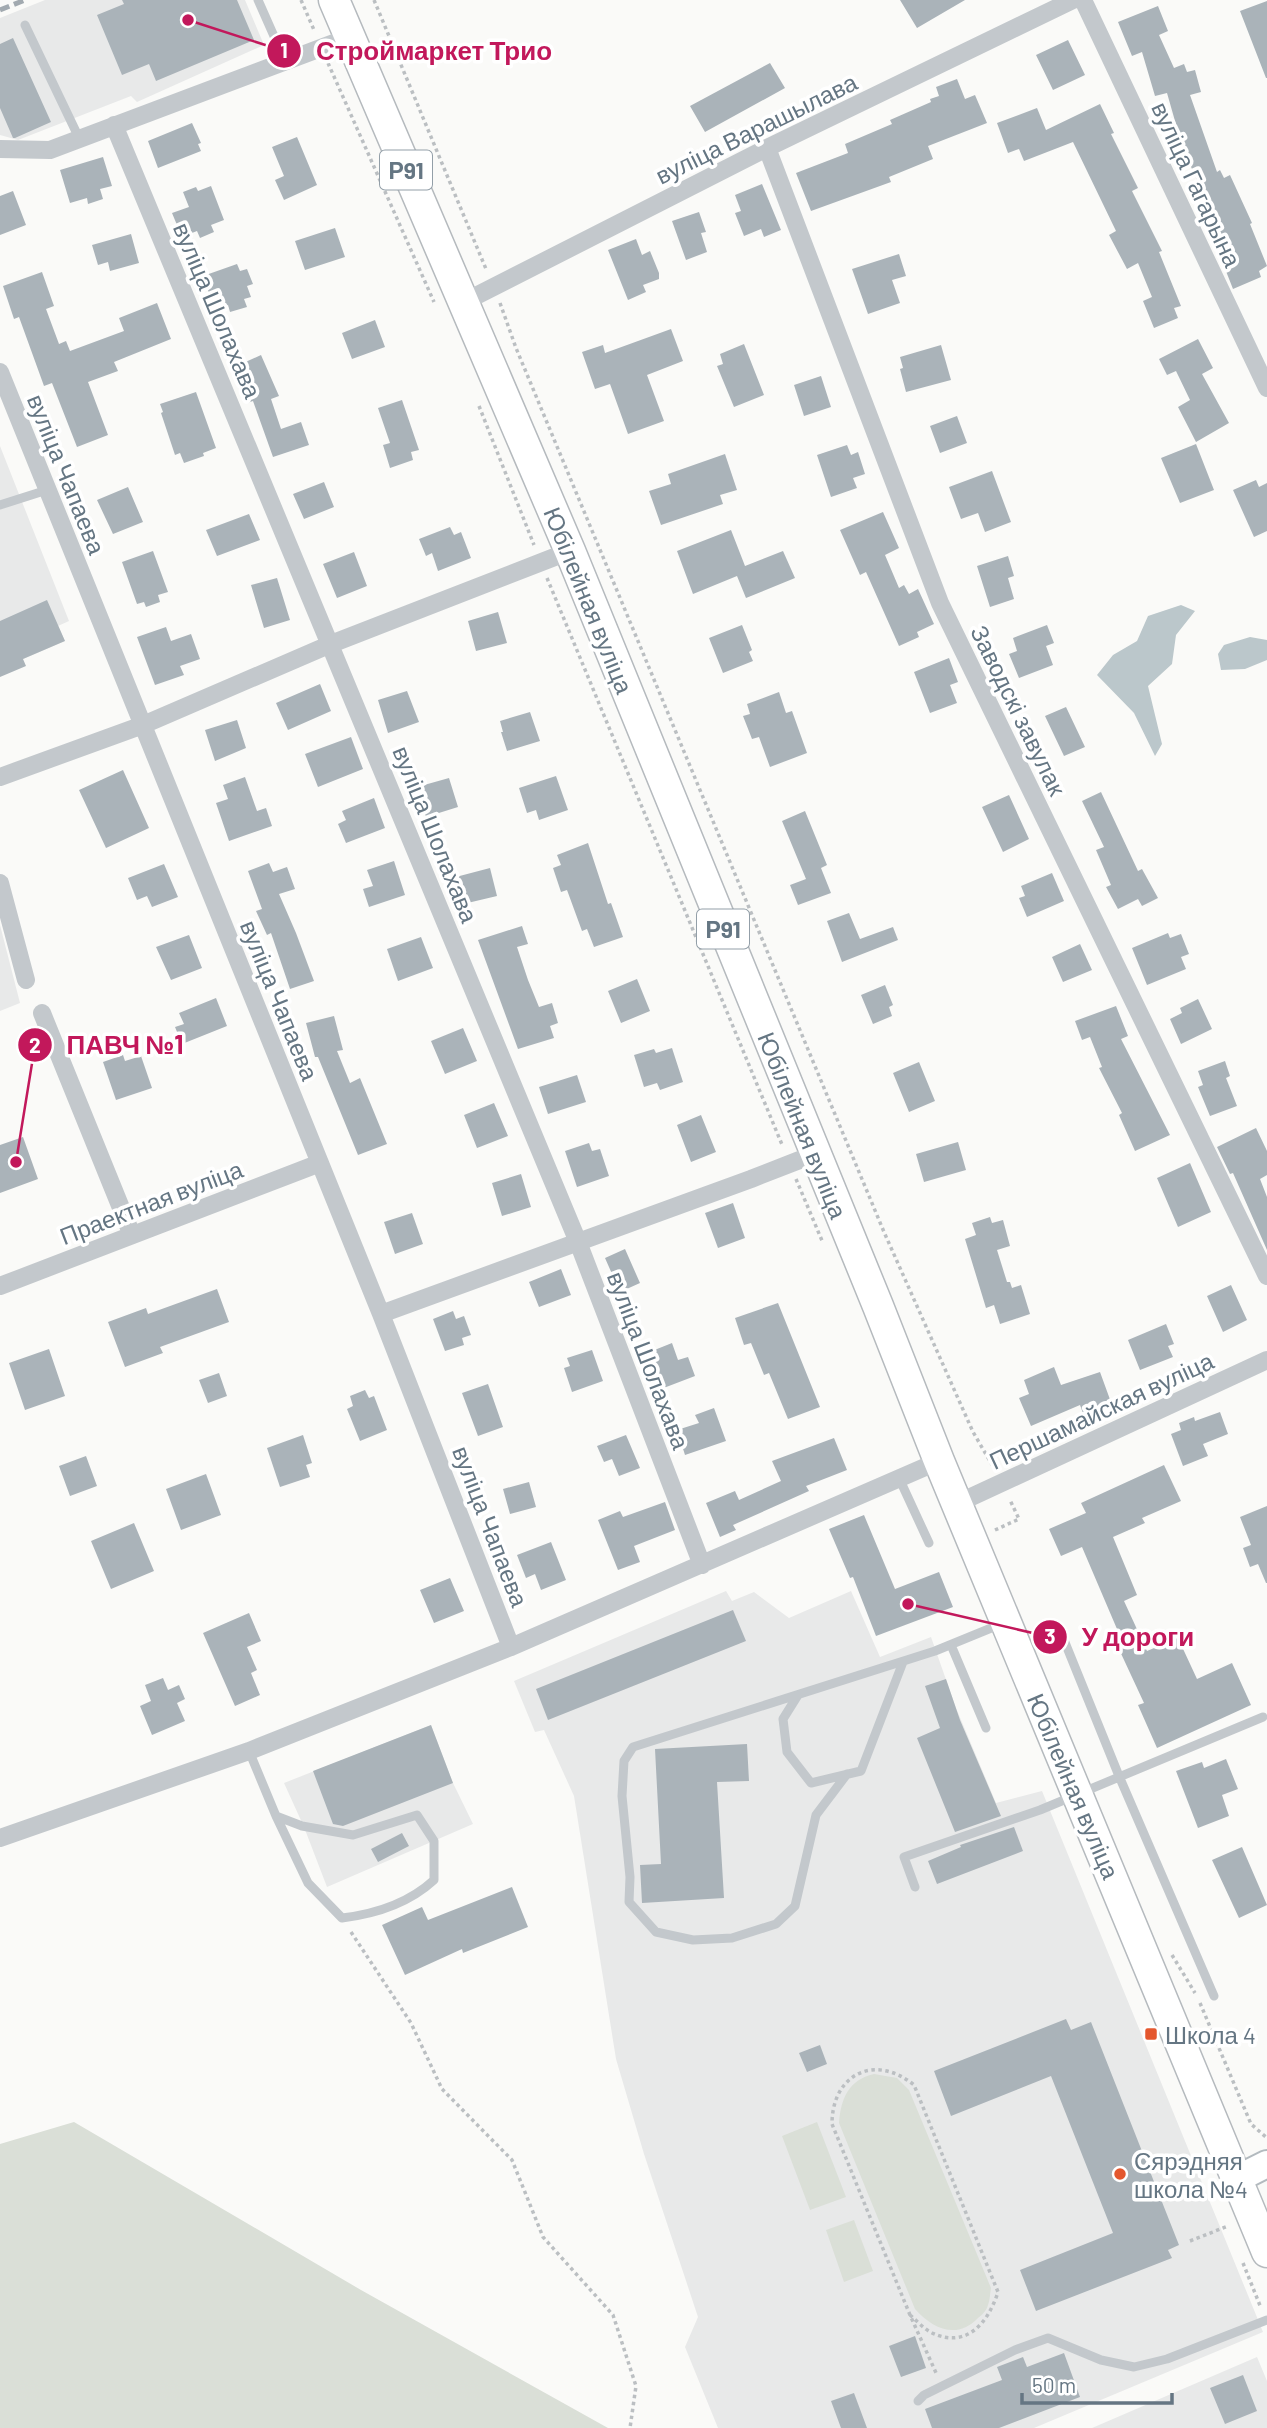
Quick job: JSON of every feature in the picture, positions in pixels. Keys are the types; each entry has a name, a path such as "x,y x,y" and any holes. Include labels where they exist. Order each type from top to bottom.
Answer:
{"main road":[{"name":"Юбілейная вуліца","path":"334,0 570,551 956,1504 1267,2252"}],"street":[{"name":"вуліца Варашылава","path":"463,303 767,148 1073,0"},
{"name":"вуліца Гагарына","path":"1083,0 1267,388"},
{"path":"0,149 50,150 350,37"},
{"name":"вуліца Шолахава","path":"114,125 578,1242 702,1566"},
{"name":"Заводскі завулак","path":"767,148 940,604 1267,1276"},
{"name":"вуліца Чапаева","path":"0,372 381,1314 511,1647"},
{"path":"0,777 143,725 331,644 570,551"},
{"path":"0,883 26,980"},
{"path":"42,1013 132,1235"},
{"path":"381,1314 815,1154"},
{"name":"Праектная вуліца","path":"0,1286 320,1163"},
{"name":"Першамайская вуліца","path":"956,1504 1267,1360"},
{"path":"0,1838 249,1751 511,1647 939,1461"},
{"path":"1237,2179 1267,2164"}],"lane":[{"path":"258,0 285,61"},
{"path":"25,25 79,138"},
{"path":"0,505 47,490"},
{"path":"899,1478 929,1543"},
{"path":"847,1774 816,1815 794,1906 776,1924 732,1938 693,1940 656,1932 629,1902 630,1877 622,1796 624,1761 633,1747 904,1662 1006,1622"},
{"path":"1064,1640 1119,1776 1214,1996"},
{"path":"951,1645 986,1728"},
{"path":"798,1695 783,1719 787,1752 811,1783 862,1771 904,1662"},
{"path":"915,1887 904,1857 1040,1810 1263,1717"},
{"path":"249,1751 276,1816 308,1883 342,1918 364,1915 418,1894 434,1880 434,1841 416,1815 354,1835 302,1826 276,1816"},
{"path":"918,2401 942,2386 1015,2350 1048,2337 1101,2360 1134,2367 1167,2359 1267,2320"}],"path":[{"path":"374,0 884,1232 973,1432 1019,1519 995,1529 1000,1541"},
{"path":"342,1918 411,2023 442,2089 512,2160 543,2238 613,2315 636,2386 630,2428"},
{"path":"1168,1944 1198,1997 1251,2124 1267,2138"},
{"path":"910,2315 930,2332 953,2339 969,2334 984,2321 991,2312 998,2292 914,2085 903,2076 884,2069 867,2070 851,2077 840,2089 832,2109 832,2124 910,2315 942,2386"},
{"path":"1190,2241 1228,2226"}],"shaded area":[{"path":"45,0 245,0 264,45 137,102 131,96 18,140 0,135 0,18"},
{"path":"0,446 69,621 58,626 65,641 0,669"},
{"path":"1181,605 1195,611 1176,635 1172,664 1148,686 1162,744 1155,756 1134,713 1097,675 1113,655 1137,641 1148,616"},
{"path":"1250,637 1267,640 1267,660 1245,669 1221,670 1218,654 1224,645"},
{"path":"0,925 20,1003 0,1011"},
{"path":"726,1591 732,1601 754,1592 789,1618 851,1591 880,1657 931,1637 956,1708 996,1803 1042,1791 1263,2332 1034,2428 718,2428 685,2347 698,2317 616,2059 574,1796 544,1730 535,1732 514,1681"},
{"path":"431,1725 453,1783 473,1824 327,1887 284,1783"},
{"path":"874,2074 897,2078 909,2090 991,2288 985,2311 962,2329 937,2326 915,2309 839,2123 844,2099 852,2086"},
{"path":"74,2122 361,2290 608,2428 0,2428 0,2144"},
{"path":"817,2122 846,2197 810,2210 782,2136"},
{"path":"854,2220 873,2271 844,2282 826,2230"},
{"path":"1257,2357 1267,2381 1267,2428 1092,2428"}],"building":[{"path":"122,0 237,0 254,40 156,81 149,64 122,75 97,15 124,4"},
{"path":"900,0 965,0 917,28"},
{"path":"1267,1 1267,78 1266,78 1240,11"},
{"path":"1158,6 1168,31 1159,35 1174,68 1184,64 1187,72 1195,70 1201,92 1190,95 1217,172 1220,170 1224,178 1230,175 1252,223 1250,224 1267,266 1259,271 1261,277 1233,289 1222,261 1232,257 1187,158 1180,161 1169,130 1177,128 1167,93 1155,96 1142,52 1132,56 1118,22"},
{"path":"13,38 51,122 15,138 0,108 0,44"},
{"path":"1068,40 1085,75 1053,90 1036,55"},
{"path":"770,63 785,88 705,132 690,106"},
{"path":"957,79 965,99 975,95 987,123 928,146 933,159 889,177 891,182 811,211 796,173 848,153 845,144 892,124 890,120 931,102 930,99 939,96 936,87"},
{"path":"1100,104 1114,133 1111,134 1138,188 1132,191 1162,251 1159,252 1181,306 1174,308 1178,318 1154,328 1143,301 1152,297 1138,263 1127,269 1109,235 1116,231 1073,142 1024,161 1019,149 1008,153 997,123 1037,108 1046,130"},
{"path":"192,123 201,143 198,144 201,151 158,168 148,141"},
{"path":"297,137 317,185 284,200 275,180 284,176 272,147"},
{"path":"103,157 112,186 100,189 103,199 88,204 87,198 70,203 60,170"},
{"path":"762,184 781,230 764,237 761,229 744,236 735,213 741,211 735,195"},
{"path":"211,186 224,220 211,225 214,232 200,238 197,231 182,237 172,213 189,207 183,192 196,187 198,191"},
{"path":"13,191 26,225 0,235 0,196"},
{"path":"699,212 706,232 701,233 707,252 686,260 672,221"},
{"path":"335,228 345,257 305,270 295,241"},
{"path":"131,234 139,263 110,271 108,262 98,265 92,245"},
{"path":"636,239 642,255 650,251 659,279 643,285 646,292 628,300 608,250"},
{"path":"899,254 906,276 892,280 900,303 868,314 852,269"},
{"path":"237,264 240,271 247,269 253,284 247,286 251,297 244,299 247,307 230,312 228,305 215,310 203,276"},
{"path":"42,272 54,306 46,309 59,344 66,341 70,351 124,331 119,318 157,303 171,339 114,362 118,371 88,382 108,435 77,447 52,383 44,386 19,317 14,319 3,286"},
{"path":"375,320 385,347 352,359 342,333"},
{"path":"671,329 683,361 647,375 664,421 628,434 610,384 595,389 582,352 603,345 605,353"},
{"path":"1198,339 1213,368 1202,374 1229,423 1196,442 1178,407 1190,400 1176,371 1167,375 1159,359"},
{"path":"744,344 764,395 734,407 717,366 723,364 720,354"},
{"path":"941,345 951,380 906,392 900,357"},
{"path":"261,355 279,396 271,399 281,429 301,422 309,445 273,457 253,401 247,403 240,386 249,382 241,364"},
{"path":"821,376 831,407 804,416 794,385"},
{"path":"196,392 216,448 203,453 204,456 184,463 180,453 175,455 160,404"},
{"path":"402,400 419,450 411,452 413,460 390,468 383,445 390,443 378,408"},
{"path":"957,416 967,443 940,453 930,426"},
{"path":"1196,444 1214,490 1180,503 1161,458"},
{"path":"847,445 851,455 858,452 865,474 853,478 857,488 831,497 817,455"},
{"path":"725,454 737,490 720,495 723,504 661,525 649,491 671,484 668,474"},
{"path":"992,471 1011,522 985,532 978,513 961,519 949,487"},
{"path":"1256,480 1259,487 1267,483 1267,531 1254,537 1233,490"},
{"path":"324,482 334,507 304,519 293,494"},
{"path":"128,487 143,522 113,534 97,500"},
{"path":"883,512 899,548 885,555 899,588 904,585 909,594 918,589 934,624 917,632 919,637 899,646 866,572 860,575 840,530"},
{"path":"249,514 260,540 217,556 206,530"},
{"path":"450,527 454,535 461,532 471,558 438,571 432,553 426,556 419,539"},
{"path":"731,530 745,566 783,551 795,578 746,598 737,576 693,594 677,551"},
{"path":"153,551 168,592 158,595 160,602 146,607 144,602 137,604 122,562"},
{"path":"354,552 367,586 337,598 323,564"},
{"path":"1008,556 1014,576 1008,578 1014,599 990,607 977,566"},
{"path":"277,578 290,620 264,628 251,585"},
{"path":"47,600 65,641 23,659 26,666 0,677 0,621"},
{"path":"498,612 507,643 476,651 468,621"},
{"path":"742,625 752,650 749,652 753,661 723,673 709,638"},
{"path":"1047,625 1054,643 1046,646 1053,665 1019,678 1009,654 1017,651 1013,638"},
{"path":"166,627 171,641 191,634 200,659 180,666 184,675 155,685 137,637"},
{"path":"949,658 958,682 950,685 957,703 930,713 914,672"},
{"path":"320,684 331,711 288,730 276,703"},
{"path":"407,691 419,722 388,733 378,700"},
{"path":"779,692 786,713 792,711 807,753 770,767 759,737 752,739 743,716 750,714 747,704"},
{"path":"1066,707 1085,747 1064,756 1045,716"},
{"path":"530,712 540,741 507,751 500,721"},
{"path":"237,720 246,748 215,761 205,730"},
{"path":"351,737 363,769 318,787 305,754"},
{"path":"123,770 149,828 106,848 79,790"},
{"path":"556,776 568,810 539,820 536,810 527,813 519,788"},
{"path":"245,777 257,811 266,808 272,826 229,841 216,803 228,799 223,785"},
{"path":"449,778 458,807 426,817 417,787"},
{"path":"1101,792 1138,871 1142,869 1158,898 1142,906 1138,899 1118,909 1106,887 1111,885 1096,850 1104,847 1082,801"},
{"path":"1009,795 1029,839 1003,852 982,807"},
{"path":"374,798 385,828 346,843 338,824 346,820 342,811"},
{"path":"805,811 827,865 821,868 831,893 798,905 790,885 806,879 782,821"},
{"path":"588,843 608,904 611,903 623,937 594,947 587,929 582,931 567,890 561,892 553,868 561,865 557,855"},
{"path":"394,861 405,895 369,907 363,889 373,886 367,870"},
{"path":"269,863 273,872 287,867 295,889 279,894 314,981 290,989 271,933 267,935 256,911 262,909 248,871"},
{"path":"164,864 178,897 152,907 147,896 137,900 128,878"},
{"path":"490,868 497,896 459,905 452,878"},
{"path":"1052,873 1064,901 1027,917 1019,898 1025,896 1021,886"},
{"path":"849,913 860,939 893,927 898,940 842,962 827,921"},
{"path":"522,926 528,944 517,947 528,980 539,1007 552,1003 558,1023 550,1026 554,1038 518,1049 478,940"},
{"path":"1168,933 1170,938 1181,934 1189,954 1181,957 1186,969 1147,985 1132,948"},
{"path":"189,935 202,968 171,980 156,947"},
{"path":"421,937 433,968 398,981 387,949"},
{"path":"1080,944 1092,970 1063,982 1052,957"},
{"path":"637,979 650,1011 621,1023 608,991"},
{"path":"885,985 893,1005 889,1007 892,1016 873,1024 861,995"},
{"path":"216,998 227,1026 182,1044 175,1027 184,1024 179,1013"},
{"path":"1198,999 1212,1029 1181,1044 1170,1019 1182,1013 1180,1008"},
{"path":"1116,1006 1128,1036 1121,1039 1170,1135 1135,1151 1119,1115 1122,1113 1099,1068 1102,1067 1090,1037 1082,1040 1075,1021"},
{"path":"334,1016 343,1050 337,1051 350,1083 360,1078 387,1144 358,1155 318,1057 315,1057 306,1023"},
{"path":"463,1028 477,1061 445,1074 431,1041"},
{"path":"672,1048 683,1082 660,1090 657,1083 644,1087 634,1055 654,1049 656,1053"},
{"path":"123,1055 125,1061 141,1056 152,1088 116,1100 103,1062"},
{"path":"1225,1061 1230,1076 1226,1078 1237,1106 1210,1116 1198,1087 1203,1085 1198,1071"},
{"path":"919,1062 935,1101 909,1112 893,1073"},
{"path":"577,1075 586,1102 548,1114 539,1087"},
{"path":"494,1103 508,1136 477,1148 464,1115"},
{"path":"701,1115 716,1152 691,1162 677,1125"},
{"path":"1256,1128 1267,1151 1267,1175 1260,1179 1267,1197 1267,1250 1233,1173 1230,1174 1217,1147"},
{"path":"23,1137 38,1179 0,1193 0,1145"},
{"path":"958,1142 966,1170 924,1182 916,1154"},
{"path":"589,1143 592,1151 600,1149 609,1176 577,1187 565,1151"},
{"path":"1190,1163 1211,1212 1178,1227 1157,1178"},
{"path":"521,1174 531,1207 502,1216 492,1183"},
{"path":"733,1203 745,1238 718,1248 705,1213"},
{"path":"412,1213 423,1244 395,1254 384,1222"},
{"path":"990,1217 992,1223 1003,1220 1010,1246 997,1250 1007,1282 1010,1282 1012,1288 1021,1285 1030,1314 1000,1324 994,1305 986,1308 965,1239 976,1235 972,1223"},
{"path":"625,1249 640,1283 620,1292 605,1258"},
{"path":"561,1269 571,1295 539,1307 529,1282"},
{"path":"1231,1285 1247,1320 1223,1332 1207,1296"},
{"path":"217,1289 229,1322 160,1347 163,1353 125,1367 108,1322 146,1308 148,1314"},
{"path":"778,1303 820,1407 788,1419 769,1373 764,1375 751,1343 744,1345 735,1318"},
{"path":"453,1311 456,1319 464,1316 471,1335 462,1338 464,1345 445,1351 433,1319"},
{"path":"1166,1324 1174,1344 1168,1346 1173,1357 1140,1370 1128,1340"},
{"path":"672,1343 678,1360 688,1357 695,1376 661,1389 647,1353"},
{"path":"49,1349 65,1396 25,1410 9,1363"},
{"path":"592,1350 603,1381 572,1392 564,1368 570,1366 567,1358"},
{"path":"1054,1367 1061,1385 1100,1372 1112,1405 1084,1416 1080,1405 1031,1426 1019,1398 1029,1394 1024,1380"},
{"path":"219,1373 227,1396 208,1403 199,1380"},
{"path":"488,1384 503,1427 478,1436 462,1393"},
{"path":"365,1390 369,1398 374,1396 387,1430 360,1441 347,1409 353,1406 350,1396"},
{"path":"714,1408 726,1441 685,1455 677,1430 699,1423 695,1415"},
{"path":"1220,1412 1228,1434 1203,1444 1208,1456 1183,1466 1171,1434 1181,1430 1179,1423 1194,1417 1195,1421"},
{"path":"303,1435 312,1463 306,1465 310,1477 280,1487 267,1448"},
{"path":"626,1435 640,1468 619,1476 612,1459 604,1462 597,1446"},
{"path":"834,1438 847,1470 806,1486 809,1491 733,1525 736,1530 720,1537 706,1503 735,1491 739,1500 781,1481 772,1461"},
{"path":"86,1456 97,1486 70,1496 59,1466"},
{"path":"1164,1465 1181,1501 1142,1518 1145,1523 1113,1537 1137,1595 1124,1601 1147,1651 1178,1638 1197,1679 1232,1663 1251,1705 1157,1748 1138,1705 1144,1703 1111,1632 1117,1629 1082,1547 1061,1556 1049,1529 1086,1513 1081,1503"},
{"path":"206,1474 221,1515 181,1530 166,1489"},
{"path":"529,1482 536,1507 510,1514 503,1489"},
{"path":"665,1502 675,1530 634,1546 640,1562 618,1570 598,1520 620,1511 623,1517"},
{"path":"1267,1506 1266,1583 1258,1564 1250,1567 1243,1548 1251,1545 1240,1517"},
{"path":"864,1515 895,1589 939,1572 953,1607 876,1636 853,1577 850,1578 829,1529"},
{"path":"134,1523 154,1571 111,1589 91,1541"},
{"path":"551,1542 566,1580 541,1590 535,1574 526,1578 517,1555"},
{"path":"450,1578 464,1611 434,1623 420,1590"},
{"path":"733,1610 746,1641 548,1720 536,1689"},
{"path":"249,1613 261,1641 247,1647 257,1670 251,1673 260,1695 235,1706 203,1633"},
{"path":"163,1678 168,1690 179,1685 185,1699 177,1703 185,1721 152,1735 140,1706 151,1701 145,1685"},
{"path":"946,1679 960,1720 1001,1816 955,1832 917,1738 940,1728 925,1686"},
{"path":"431,1725 453,1783 343,1826 333,1824 313,1771"},
{"path":"747,1744 749,1781 717,1782 724,1898 642,1903 640,1865 661,1864 655,1749"},
{"path":"1226,1759 1238,1789 1222,1795 1229,1816 1198,1828 1176,1771 1202,1762 1204,1768"},
{"path":"1014,1827 1023,1851 937,1884 928,1861 961,1847 960,1845"},
{"path":"402,1833 409,1846 378,1862 371,1849"},
{"path":"1242,1847 1267,1905 1239,1918 1212,1860"},
{"path":"512,1887 528,1927 463,1953 462,1949 405,1975 382,1925 422,1907 428,1920"},
{"name":"Сярэдняя школа №4","path":"1066,2019 1071,2030 1091,2022 1179,2245 1168,2250 1172,2258 1036,2311 1020,2270 1113,2233 1051,2076 951,2116 934,2071"},
{"path":"820,2045 827,2064 807,2072 799,2053"},
{"path":"915,2336 926,2368 901,2377 889,2346"},
{"path":"1064,2353 1080,2397 999,2428 932,2428 925,2409 1002,2380 997,2367 1023,2357 1027,2367"},
{"path":"1243,2375 1257,2411 1225,2424 1210,2388"},
{"path":"854,2393 867,2428 841,2428 831,2401"}],"railway":[{"path":"0,10 25,0"}],"place":[{"name":"Строймаркет Трио","path":"188,20"},
{"name":"ПАВЧ №1","path":"16,1162"},
{"name":"У дороги","path":"908,1604"},
{"name":"Школа 4","path":"1151,2034"},
{"name":"Сярэдняя школа №4","path":"1120,2174"}]}
